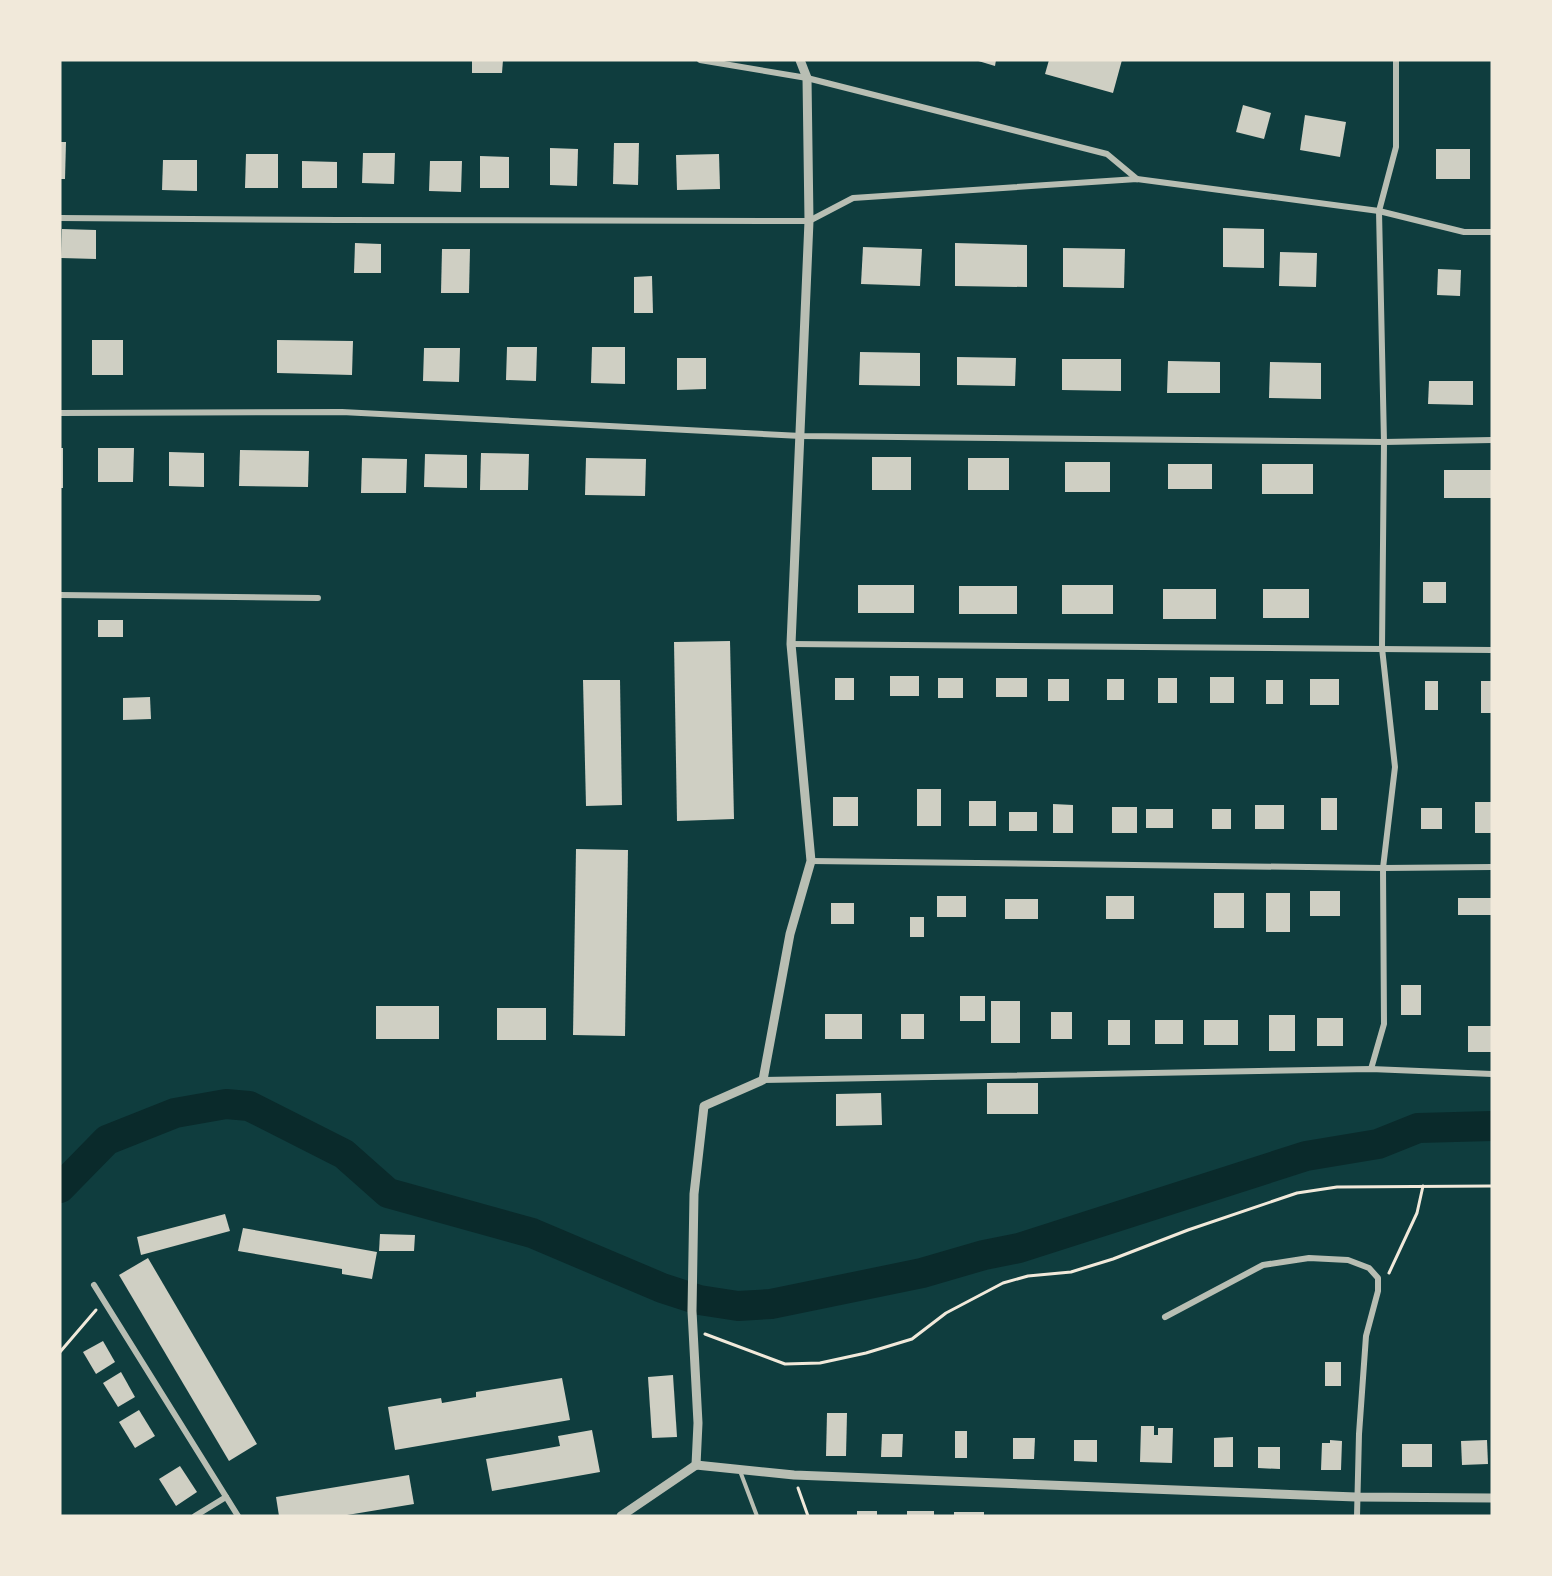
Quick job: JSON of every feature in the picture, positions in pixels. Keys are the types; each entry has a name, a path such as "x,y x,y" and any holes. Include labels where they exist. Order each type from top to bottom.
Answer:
{"street":[{"path":"699,60 807,78 1107,154 1137,178"},
{"path":"763,1080 790,934 812,861 791,644 810,221 807,78 800,60"},
{"path":"1371,1069 1384,1024 1383,868 1395,768 1382,648 1384,442 1379,211 1396,147 1396,60"},
{"path":"60,218 810,221 853,198 1137,178 1379,211 1464,232 1492,232"},
{"path":"60,413 342,412 801,436 1384,442 1492,440"},
{"path":"60,595 318,598"},
{"path":"791,644 1492,650"},
{"path":"812,861 1383,868 1492,867"},
{"path":"696,1465 698,1423 692,1330 692,1271 694,1194 704,1106 763,1080 1371,1069 1492,1074"},
{"path":"1165,1317 1263,1265 1309,1258 1348,1260 1370,1268 1378,1278 1378,1291 1366,1336 1356,1497 1357,1516"},
{"path":"94,1285 238,1516"},
{"path":"621,1516 696,1465 794,1476 1356,1497 1492,1498"},
{"path":"195,1516 226,1497"}],"lane":[{"path":"740,1470 757,1516"}],"path":[{"path":"692,1330 785,1364 820,1364 912,1339 946,1313 1003,1283 1028,1276 1071,1272 1297,1193 1337,1186 1492,1186"},
{"path":"1378,1291 1400,1253 1417,1213 1423,1186"},
{"path":"60,1352 104,1299"},
{"path":"794,1476 808,1516"}],"building":[{"path":"472,60 503,60 502,73 472,73"},
{"path":"975,60 996,60 995,66"},
{"path":"1049,60 1122,60 1113,93 1045,74"},
{"path":"1243,105 1271,113 1264,139 1236,132"},
{"path":"1305,115 1346,122 1340,157 1300,150"},
{"path":"60,142 66,142 65,179 60,179"},
{"path":"614,143 639,143 638,185 613,184"},
{"path":"550,148 578,149 577,186 550,185"},
{"path":"1436,149 1470,149 1470,179 1436,179"},
{"path":"363,153 395,153 394,184 362,183"},
{"path":"246,154 278,154 278,188 245,188"},
{"path":"719,154 720,189 677,190 676,155"},
{"path":"480,156 509,157 509,188 480,188"},
{"path":"163,160 197,160 197,191 162,190"},
{"path":"302,161 337,162 337,188 302,188"},
{"path":"430,161 462,161 461,192 429,191"},
{"path":"1223,228 1264,229 1264,268 1223,267"},
{"path":"62,229 96,230 96,259 61,258"},
{"path":"355,243 381,244 381,273 354,273"},
{"path":"955,243 1027,245 1027,287 955,286"},
{"path":"863,247 922,249 920,286 861,284"},
{"path":"1063,248 1125,249 1124,288 1063,287"},
{"path":"442,249 470,249 469,293 441,293"},
{"path":"1280,252 1317,253 1316,287 1279,286"},
{"path":"1438,269 1461,270 1460,296 1437,295"},
{"path":"652,276 653,313 634,313 634,277"},
{"path":"92,340 123,340 123,375 92,375"},
{"path":"277,340 353,341 352,375 277,373"},
{"path":"507,347 537,347 536,381 506,380"},
{"path":"592,347 625,347 625,384 591,383"},
{"path":"424,348 460,348 459,382 423,381"},
{"path":"860,352 920,353 920,386 859,385"},
{"path":"957,357 1016,358 1015,386 957,385"},
{"path":"677,358 706,358 706,389 677,390"},
{"path":"1062,359 1121,359 1121,391 1062,390"},
{"path":"1168,361 1220,362 1220,393 1167,393"},
{"path":"1270,362 1321,363 1321,399 1269,398"},
{"path":"1429,381 1473,381 1473,405 1428,404"},
{"path":"60,448 63,448 63,488 60,488"},
{"path":"98,448 134,448 133,482 98,482"},
{"path":"240,450 309,451 308,487 239,486"},
{"path":"169,452 204,453 204,487 169,486"},
{"path":"481,453 529,454 528,490 480,490"},
{"path":"425,454 467,455 467,488 424,487"},
{"path":"872,457 911,457 911,490 872,490"},
{"path":"362,458 407,459 406,493 361,493"},
{"path":"586,458 646,459 645,496 585,495"},
{"path":"968,458 1009,458 1009,490 968,490"},
{"path":"1065,462 1110,462 1110,492 1065,492"},
{"path":"1168,464 1212,464 1212,489 1168,489"},
{"path":"1262,464 1313,464 1313,494 1262,494"},
{"path":"1444,470 1492,470 1492,498 1444,498"},
{"path":"1423,582 1446,582 1446,603 1423,603"},
{"path":"858,585 914,585 914,613 858,613"},
{"path":"1062,585 1113,585 1113,614 1062,614"},
{"path":"959,586 1017,586 1017,614 959,614"},
{"path":"1163,589 1216,589 1216,619 1163,619"},
{"path":"1263,589 1309,589 1309,618 1263,618"},
{"path":"98,620 123,620 123,637 98,637"},
{"path":"730,641 734,819 677,821 674,642"},
{"path":"890,676 919,676 919,696 890,696"},
{"path":"1210,677 1234,677 1234,703 1210,703"},
{"path":"835,678 854,678 854,700 835,700"},
{"path":"938,678 963,678 963,698 938,698"},
{"path":"996,678 1027,678 1027,697 996,697"},
{"path":"1158,678 1177,678 1177,703 1158,703"},
{"path":"1048,679 1069,679 1069,701 1048,701"},
{"path":"1107,679 1124,679 1124,700 1107,700"},
{"path":"1310,679 1339,679 1339,705 1310,705"},
{"path":"583,680 620,680 622,805 586,806"},
{"path":"1266,680 1283,680 1283,704 1266,704"},
{"path":"1425,681 1438,681 1438,710 1425,710"},
{"path":"1481,681 1492,681 1492,713 1481,713"},
{"path":"150,697 151,719 123,720 123,698"},
{"path":"917,789 941,789 941,826 917,826"},
{"path":"833,797 858,797 858,826 833,826"},
{"path":"1321,798 1337,798 1337,830 1321,830"},
{"path":"969,801 996,801 996,826 969,826"},
{"path":"1475,802 1492,802 1492,833 1475,833"},
{"path":"1053,804 1073,805 1073,833 1053,833"},
{"path":"1255,805 1284,805 1284,829 1255,829"},
{"path":"1112,807 1137,807 1137,833 1112,833"},
{"path":"1421,808 1442,808 1442,829 1421,829"},
{"path":"1146,809 1173,809 1173,828 1146,828"},
{"path":"1212,809 1231,809 1231,829 1212,829"},
{"path":"1009,812 1037,812 1037,831 1009,831"},
{"path":"576,849 628,850 625,1036 573,1035"},
{"path":"1310,891 1340,891 1340,916 1310,916"},
{"path":"1214,893 1244,893 1244,928 1214,928"},
{"path":"1266,893 1290,893 1290,932 1266,932"},
{"path":"937,896 966,896 966,917 937,917"},
{"path":"1106,896 1134,896 1134,919 1106,919"},
{"path":"1458,898 1492,898 1492,915 1458,915"},
{"path":"1005,899 1038,899 1038,919 1005,919"},
{"path":"831,903 854,903 854,924 831,924"},
{"path":"910,917 924,917 924,937 910,937"},
{"path":"1401,985 1421,985 1421,1015 1401,1015"},
{"path":"960,996 985,996 985,1021 960,1021"},
{"path":"991,1001 1020,1001 1020,1043 991,1043"},
{"path":"376,1006 439,1006 439,1039 376,1039"},
{"path":"497,1008 546,1008 546,1040 497,1040"},
{"path":"1051,1012 1072,1012 1072,1039 1051,1039"},
{"path":"825,1014 862,1014 862,1039 825,1039"},
{"path":"901,1014 924,1014 924,1039 901,1039"},
{"path":"1269,1015 1295,1015 1295,1051 1269,1051"},
{"path":"1317,1018 1343,1018 1343,1046 1317,1046"},
{"path":"1108,1020 1130,1020 1130,1045 1108,1045"},
{"path":"1155,1020 1183,1020 1183,1044 1155,1044"},
{"path":"1204,1020 1238,1020 1238,1045 1204,1045"},
{"path":"1468,1026 1492,1026 1492,1052 1468,1052"},
{"path":"987,1083 1038,1083 1038,1114 987,1114"},
{"path":"881,1093 882,1125 836,1126 836,1094"},
{"path":"225,1214 230,1231 141,1255 137,1237"},
{"path":"243,1228 377,1252 372,1279 342,1274 342,1269 238,1251"},
{"path":"380,1234 415,1235 414,1251 379,1251"},
{"path":"148,1258 257,1444 229,1461 119,1275"},
{"path":"103,1341 115,1362 96,1374 83,1352"},
{"path":"1325,1362 1341,1362 1341,1386 1325,1386"},
{"path":"121,1372 135,1397 118,1407 103,1383"},
{"path":"673,1375 677,1437 652,1438 648,1377"},
{"path":"562,1378 570,1420 395,1450 388,1407 441,1398 442,1403 476,1397 476,1392"},
{"path":"139,1410 155,1436 135,1448 119,1422"},
{"path":"827,1413 847,1413 846,1456 826,1456"},
{"path":"1141,1426 1154,1426 1154,1435 1158,1435 1158,1428 1173,1428 1172,1463 1140,1462"},
{"path":"592,1430 600,1472 492,1491 486,1459 560,1446 558,1436"},
{"path":"955,1431 967,1431 967,1458 955,1458"},
{"path":"882,1434 903,1434 902,1457 881,1457"},
{"path":"1233,1437 1233,1467 1214,1467 1214,1438"},
{"path":"1013,1438 1035,1438 1034,1459 1013,1459"},
{"path":"1074,1440 1097,1440 1097,1462 1074,1461"},
{"path":"1330,1440 1342,1441 1341,1470 1321,1470 1322,1443 1330,1443"},
{"path":"1487,1440 1488,1464 1462,1465 1461,1441"},
{"path":"1402,1444 1432,1444 1432,1467 1402,1467"},
{"path":"1258,1447 1280,1447 1280,1469 1258,1468"},
{"path":"180,1466 197,1492 176,1506 159,1479"},
{"path":"409,1475 414,1504 341,1516 279,1516 276,1497"},
{"path":"857,1511 877,1511 877,1516 857,1516"},
{"path":"907,1511 934,1511 934,1516 907,1516"},
{"path":"954,1512 984,1512 984,1516 954,1516"}],"waterway":[{"path":"60,1188 107,1140 175,1113 226,1104 249,1106 344,1154 388,1193 532,1233 662,1288 699,1300 738,1306 771,1304 922,1273 984,1255 1019,1248 1306,1156 1378,1144 1418,1128 1492,1126"}]}
